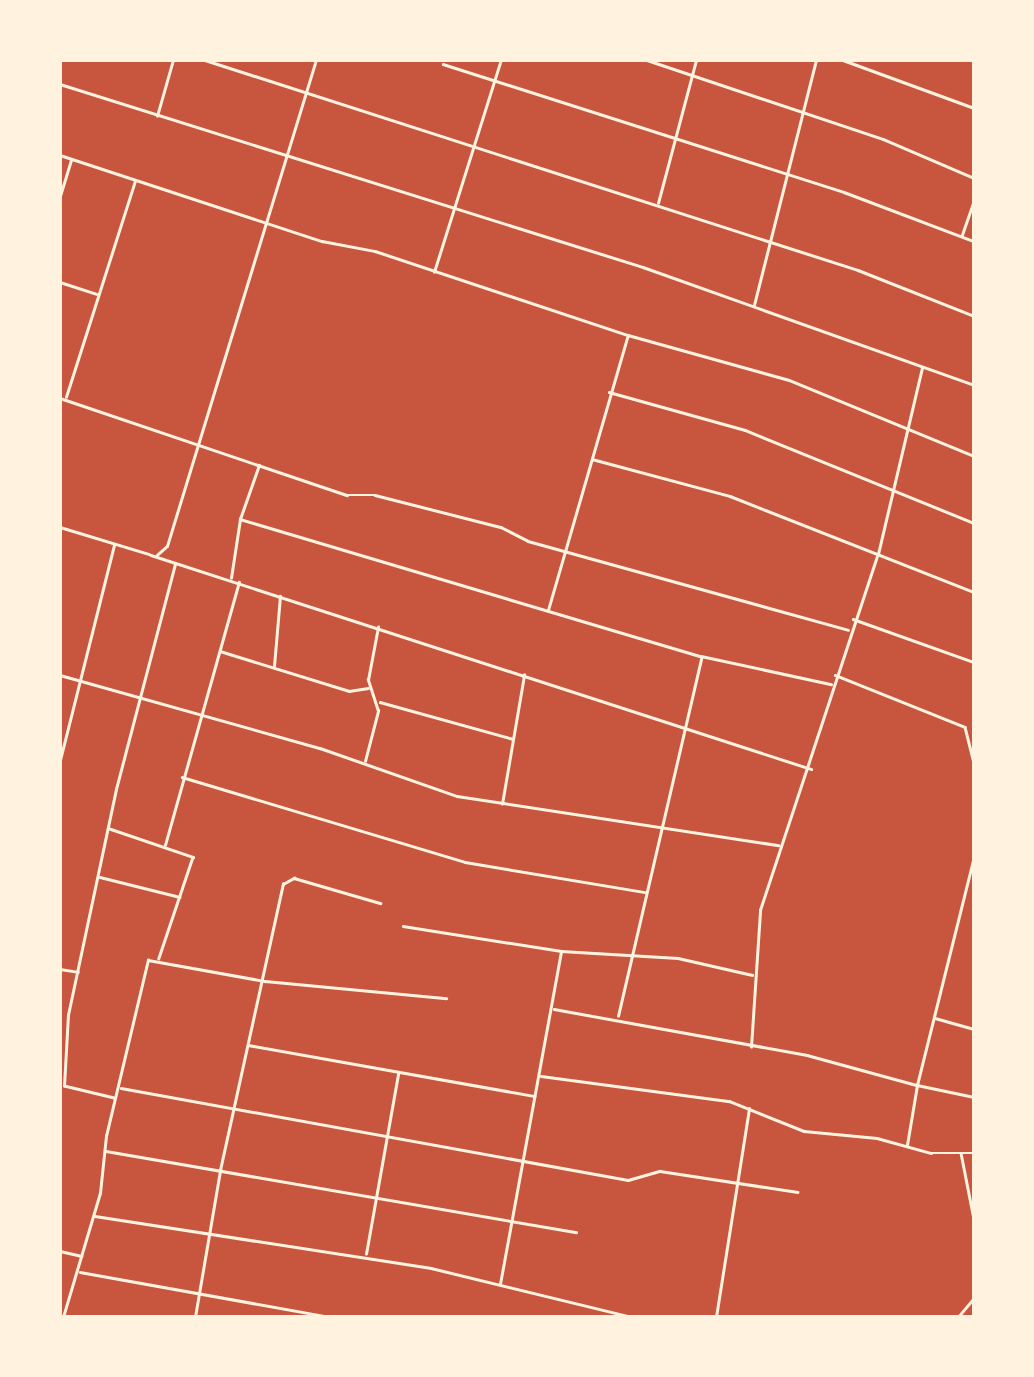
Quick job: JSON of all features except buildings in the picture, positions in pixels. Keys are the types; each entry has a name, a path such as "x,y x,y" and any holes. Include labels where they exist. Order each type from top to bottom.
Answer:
{"street":[{"path":"157,116 173,60"},
{"path":"204,60 304,95 657,204 974,316"},
{"path":"151,555 167,546 195,440 316,60"},
{"path":"433,274 501,60"},
{"path":"647,60 804,112 974,178"},
{"path":"657,204 679,140 696,60"},
{"path":"754,305 816,60"},
{"path":"843,60 974,108"},
{"path":"443,64 974,241"},
{"path":"60,84 754,305 974,385"},
{"path":"60,156 628,336 789,380 974,456"},
{"path":"60,196 71,159"},
{"path":"136,179 62,399 195,440 347,496 376,495 848,630"},
{"path":"962,235 974,200"},
{"path":"60,282 98,295"},
{"path":"548,612 628,336"},
{"path":"750,1047 760,910 778,845 811,769 848,630 878,554 922,367"},
{"path":"609,392 745,430 974,523"},
{"path":"592,459 730,496 974,592"},
{"path":"231,580 240,520 260,463"},
{"path":"240,520 702,656 831,684"},
{"path":"60,526 682,723 811,769"},
{"path":"60,760 77,679 114,543"},
{"path":"116,1098 62,1082 108,828 175,562"},
{"path":"164,845 239,582"},
{"path":"274,667 280,596"},
{"path":"852,619 974,662"},
{"path":"378,627 368,688 378,702 513,739"},
{"path":"218,650 349,690 368,688"},
{"path":"617,1017 662,830 682,723 702,656"},
{"path":"60,675 141,695 502,805 778,845"},
{"path":"502,805 524,675"},
{"path":"834,675 965,727 974,762"},
{"path":"365,763 378,702"},
{"path":"182,777 480,866 645,892"},
{"path":"108,828 192,857 159,959"},
{"path":"907,1146 917,1085 974,856"},
{"path":"99,876 181,897"},
{"path":"195,1317 220,1170 287,877 380,904"},
{"path":"402,926 561,951 678,958 753,976"},
{"path":"500,1285 554,1008 561,951"},
{"path":"61,1317 94,1216 104,1150 122,1088 143,964 159,959 264,981 446,998"},
{"path":"60,969 79,972"},
{"path":"554,1008 617,1017 974,1097"},
{"path":"934,1017 974,1029"},
{"path":"248,1045 537,1096"},
{"path":"366,1256 398,1073"},
{"path":"541,1076 749,1107 804,1131 974,1153"},
{"path":"122,1088 628,1180 660,1171 798,1192"},
{"path":"716,1317 749,1107"},
{"path":"104,1150 376,1195 512,1225 576,1232"},
{"path":"961,1152 974,1219"},
{"path":"94,1216 366,1256 632,1317"},
{"path":"60,1251 82,1256"},
{"path":"78,1272 329,1317"},
{"path":"961,1316 974,1298"}]}
